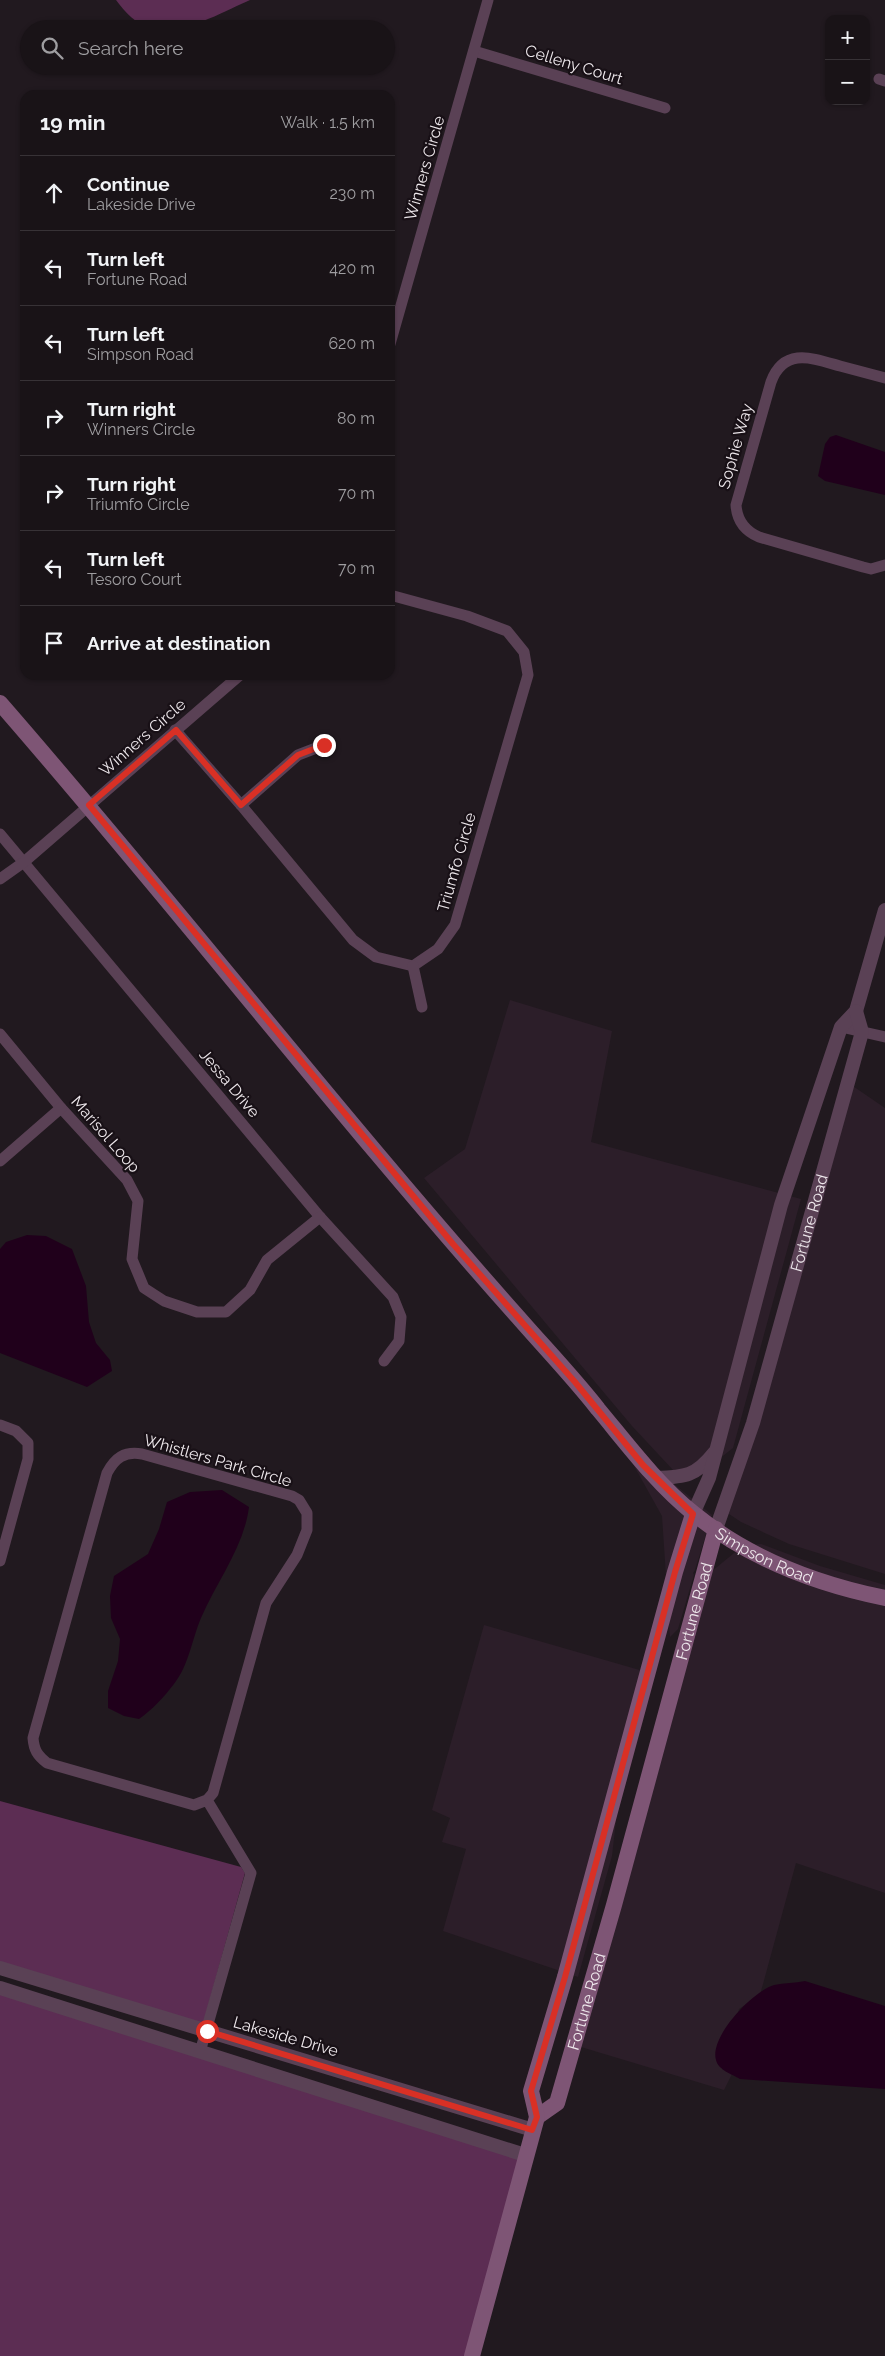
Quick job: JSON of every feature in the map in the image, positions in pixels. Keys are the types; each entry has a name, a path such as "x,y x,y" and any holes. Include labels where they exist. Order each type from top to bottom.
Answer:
{"main road":[{"name":"Simpson Road","path":"0,704 89,805 453,1244 575,1382 643,1465 693,1514 777,1565 808,1578 850,1591 885,1598"},
{"name":"Fortune Road","path":"472,2356 535,2123 531,2091 565,1977 675,1572 693,1514"},
{"name":"Fortune Road","path":"535,2123 556,2103 674,1693 716,1529"}],"street":[{"name":"Winners Circle","path":"395,327 488,0"},
{"name":"Celleny Court","path":"474,51 665,108"},
{"name":"Sophie Way","path":"885,378 806,356 791,359 782,364 774,372 770,382 736,506 736,513 746,529 760,537 863,567 871,568 885,565"},
{"name":"Triumfo Circle","path":"395,596 467,616 507,631 524,652 528,675 455,925 438,949 413,966"},
{"name":"Winners Circle","path":"89,805 234,680"},
{"path":"176,730 353,940 376,957 413,966 422,1007"},
{"path":"241,805 298,755 324,745"},
{"path":"0,879 24,862 89,805"},
{"name":"Jessa Drive","path":"0,834 320,1217 393,1297 401,1317 399,1341 384,1361"},
{"name":"Fortune Road","path":"693,1514 709,1478 781,1205 841,1027 856,1011 885,910"},
{"path":"856,1011 862,1032"},
{"path":"841,1027 885,1037"},
{"name":"Fortune Road","path":"716,1529 753,1423 862,1032"},
{"name":"Marisol Loop","path":"0,1034 60,1108 127,1180 138,1201 132,1259 144,1288 164,1301 197,1312 226,1312 250,1290 267,1260 320,1217"},
{"path":"0,1161 60,1108"},
{"path":"0,1425 16,1431 28,1443 28,1459 1,1556"},
{"path":"657,1478 691,1475 704,1466 716,1450"},
{"name":"Whistlers Park Circle","path":"128,1453 142,1454 292,1496 299,1500 307,1513 307,1530 297,1555 266,1603 213,1793 206,1800 194,1805 47,1763 36,1753 34,1746 33,1738 107,1473 116,1459 128,1453"},
{"path":"200,2052 251,1873 206,1800"},
{"name":"Lakeside Drive","path":"0,1968 207,2031 535,2123"},
{"path":"0,1988 525,2155"}],"shaded area":[{"path":"116,0 250,0 206,20 135,20"},
{"path":"836,435 885,452 885,495 825,481 818,476 825,444 830,437"},
{"path":"510,1000 612,1031 591,1142 801,1199 733,1448 714,1463 684,1472 673,1470 632,1426 424,1178 465,1149"},
{"path":"847,1082 885,1108 885,1574 789,1544 741,1522 726,1512"},
{"path":"27,1235 46,1236 72,1249 86,1286 89,1322 96,1343 110,1360 112,1371 87,1387 0,1353 0,1249 6,1242"},
{"path":"599,1403 668,1479 712,1515 693,1573 678,1629 670,1637 662,1516"},
{"path":"222,1490 249,1507 242,1536 236,1550 207,1604 179,1677 149,1712 139,1719 124,1716 108,1708 108,1691 118,1661 120,1639 111,1618 110,1596 114,1576 148,1554 159,1529 167,1502 190,1492"},
{"path":"761,1544 820,1566 885,1585 885,1893 796,1863 760,1995 739,2009 722,2069 732,2074 724,2090 571,2044 706,1576 739,1549 748,1545"},
{"path":"484,1625 650,1673 621,1777 612,1856 578,1977 443,1931 466,1849 442,1842 450,1818 432,1810"},
{"path":"0,1801 241,1867 245,1873 203,2024 0,1962"},
{"path":"805,1981 885,2006 885,2089 740,2079 719,2066 716,2060 716,2050 719,2039 734,2016 745,2005 765,1989 774,1985"},
{"path":"0,1994 524,2160 468,2356 0,2356"}],"route":[{"path":"207,2031 400,2088 532,2130 537,2117 531,2091 565,1977 651,1667 675,1572 693,1514 643,1465 575,1382 453,1244 89,805 176,730 241,805 298,755 324,745"}]}
